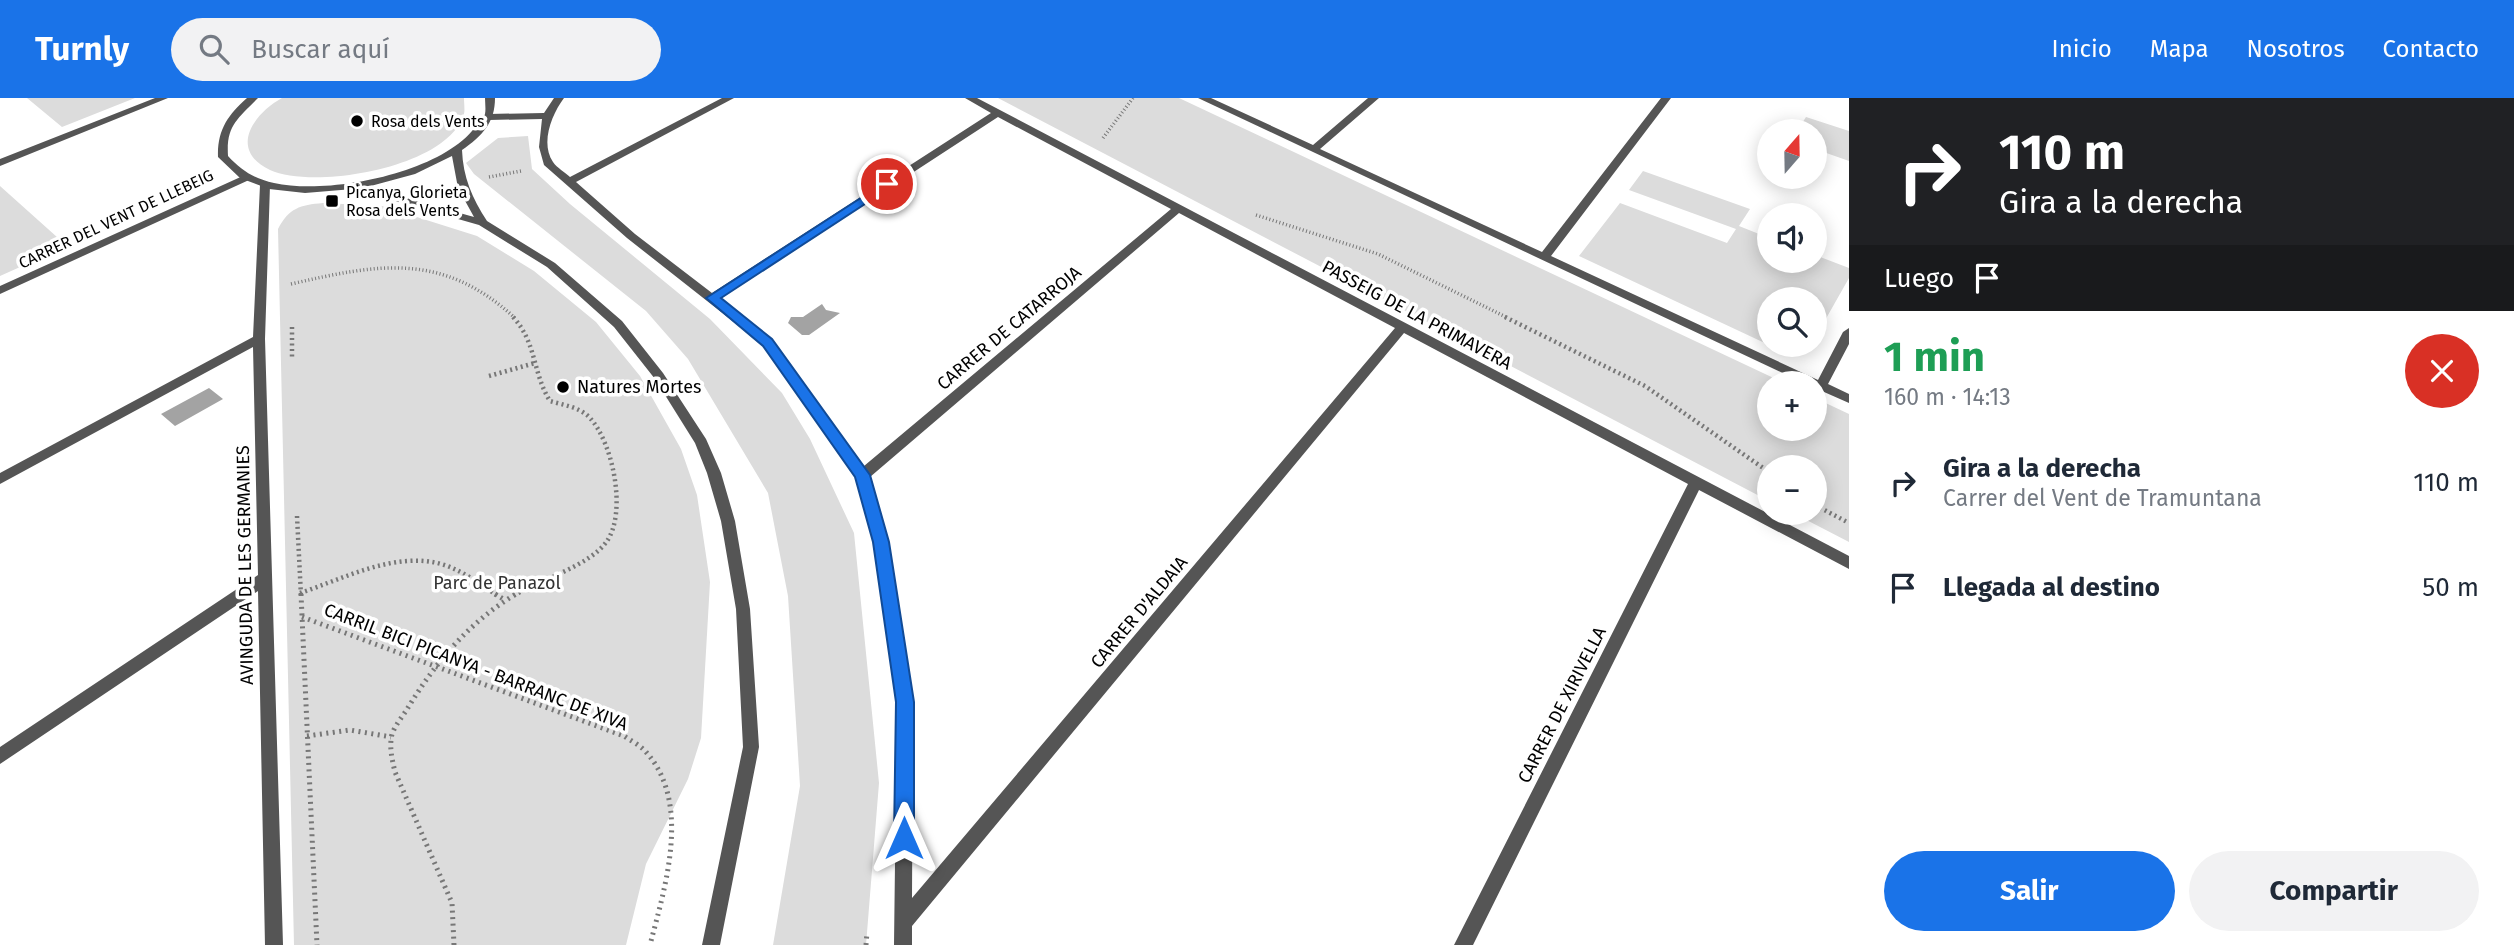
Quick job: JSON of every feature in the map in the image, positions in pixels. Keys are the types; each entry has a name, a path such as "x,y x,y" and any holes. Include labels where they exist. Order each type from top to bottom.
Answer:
{"street":[{"path":"0,163 163,98"},
{"path":"253,98 233,116 221,137 223,157 245,178 265,185 297,190 357,187 419,169 457,148 489,117 490,98"},
{"path":"559,98 546,116 543,152 548,163 631,236 767,342 863,475 881,542 905,702 903,945"},
{"path":"568,181 729,98"},
{"name":"PASSEIG DE LA PRIMAVERA","path":"970,98 1849,562"},
{"path":"1203,98 1790,371"},
{"path":"1313,150 1374,98"},
{"path":"1544,257 1666,98"},
{"path":"712,298 997,113"},
{"path":"489,117 546,116"},
{"path":"457,148 457,170 461,185 483,223"},
{"name":"CARRER DEL VENT DE LLEBEIG","path":"0,290 245,178"},
{"name":"AVINGUDA DE LES GERMANIES","path":"265,185 259,339 274,945"},
{"path":"357,187 483,223 551,265 618,324 659,376 701,442 714,473 728,521 743,608 751,747 711,945"},
{"name":"CARRER DE CATARROJA","path":"863,475 1179,208"},
{"name":"CARRER D'ALDAIA","path":"905,921 1402,327"},
{"path":"1827,376 1849,332"},
{"path":"0,479 259,339"},
{"path":"1827,389 1849,400"},
{"name":"CARRER DE XIRIVELLA","path":"1463,945 1696,482"},
{"path":"0,756 265,578"}],"path":[{"path":"1115,144 1103,138 1133,98"},
{"path":"481,179 532,169"},
{"path":"1249,213 1378,254 1645,386 1757,463"},
{"path":"291,284 374,267 403,266 433,271 477,290 513,315 530,339 538,381 550,401 587,415 603,435 616,497 615,524 606,542 591,556 505,600 458,642 415,694 391,737 393,767 452,903 454,945"},
{"path":"290,272 292,292"},
{"path":"292,326 292,364"},
{"path":"489,376 536,363"},
{"path":"1827,511 1849,523"},
{"name":"CARRIL BICI PICANYA - BARRANC DE XIVA","path":"297,513 317,945"},
{"path":"300,593 408,560 435,562 505,600"},
{"name":"CARRIL BICI PICANYA - BARRANC DE XIVA","path":"302,617 624,736 647,753 660,773 667,799 670,832 670,866 650,945"},
{"path":"307,736 351,730 391,737"},
{"path":"866,945 868,919"}],"green space":[{"path":"27,98 135,98 62,127"},
{"path":"282,98 464,98 464,114 453,133 433,148 407,161 346,175 290,176 270,170 257,162 250,153 248,143 249,132 254,123 262,113"},
{"path":"998,98 1179,98 1759,371 1757,441 1827,441 1827,404 1849,414 1849,542 1816,525 1827,525 1827,455 1757,455 1757,495"},
{"path":"1827,124 1849,131 1849,161 1827,153"},
{"path":"528,136 532,169 570,204 710,319 782,393 810,439 854,533 879,783 866,945 773,945 800,786 788,596 768,493 688,359 646,311 474,174 466,163 498,138"},
{"path":"1643,171 1750,209 1739,226 1757,233 1757,273 1827,273 1827,260 1849,268 1849,278 1827,317 1827,287 1757,287 1757,339 1579,256 1620,203 1727,243 1736,229 1629,190"},
{"path":"0,186 67,246 0,276"},
{"name":"Parc de Panazol","path":"323,203 382,206 477,236 534,271 596,322 640,376 681,449 697,495 710,582 701,738 688,779 646,864 626,945 294,945 278,229 286,216 296,209"}],"shaded area":[{"path":"822,304 826,310 840,313 809,335 802,335 788,323 791,317 803,317"},
{"path":"209,388 223,399 175,426 161,414"}],"place":[{"name":"Rosa dels Vents","path":"357,121"},
{"name":"Picanya, Glorieta Rosa dels Vents","path":"332,201"},
{"name":"Natures Mortes","path":"563,387"}],"route":[{"path":"887,184 712,298 767,342 863,475 881,542 905,702 904,838"}]}
